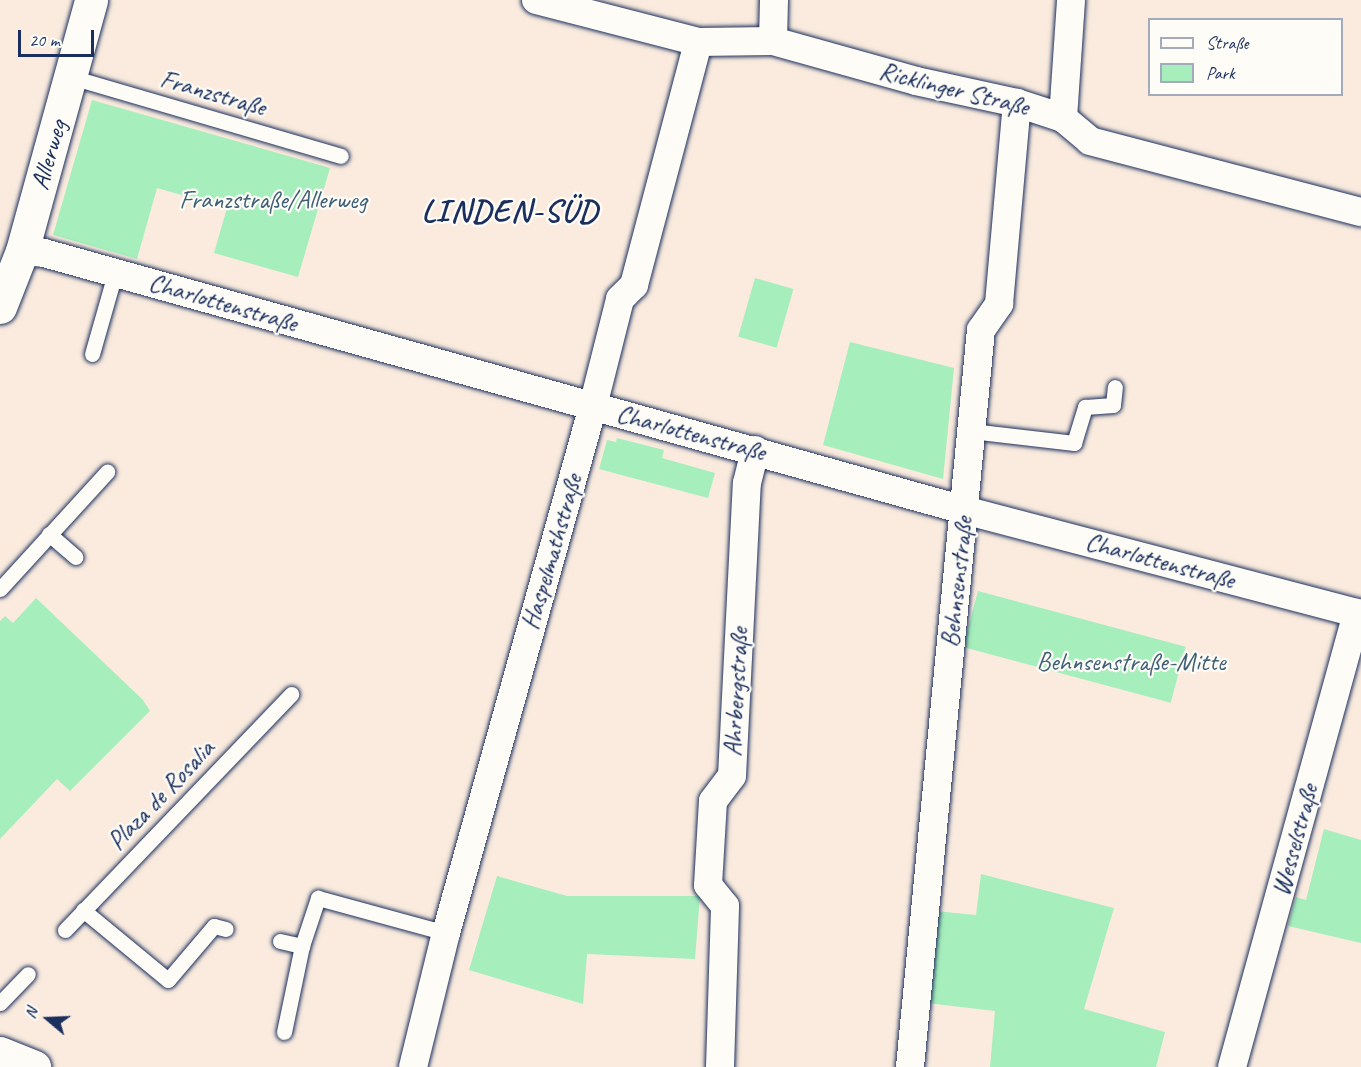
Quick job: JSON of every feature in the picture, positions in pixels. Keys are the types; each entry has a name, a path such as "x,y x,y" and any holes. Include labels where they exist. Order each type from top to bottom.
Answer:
{"street":[{"name":"Allerweg","path":"0,307 22,251 91,0"},
{"name":"Ricklinger Straße","path":"536,0 698,42 773,41 916,81 1017,103 1063,118 1090,141 1361,212"},
{"path":"773,41 774,0"},
{"path":"1063,118 1071,0"},
{"name":"Haspelmathstraße","path":"413,1067 446,933 593,406 620,299 634,285 698,42"},
{"name":"Behnsenstraße","path":"910,1067 981,330 999,304 1017,103"},
{"name":"Charlottenstraße","path":"22,251 115,273 964,510 1359,613"},
{"name":"Ahrbergstraße","path":"720,1067 725,906 708,885 713,801 732,776 747,483 755,450"},
{"name":"Wesselstraße","path":"1232,1067 1359,613"},
{"path":"0,1044 22,1062"}],"lane":[{"name":"Franzstraße","path":"71,77 341,156"},
{"path":"92,354 115,273"},
{"path":"972,430 1074,443 1085,407 1113,405 1115,387"},
{"path":"0,589 107,472"},
{"path":"50,534 75,557"},
{"name":"Plaza de Rosalia","path":"65,930 291,694"},
{"path":"284,1032 302,946 303,926 318,898 446,933"},
{"path":"83,910 168,980 214,926 226,929"},
{"path":"280,942 302,946"},
{"path":"0,1003 28,974"}],"green space":[{"name":"Franzstraße/Allerweg","path":"92,100 330,168 298,277 214,253 227,208 157,188 137,259 53,235"},
{"path":"755,278 793,289 777,348 738,337"},
{"path":"850,342 954,368 943,479 823,445"},
{"path":"617,438 664,450 662,458 715,473 708,498 599,469 607,440 616,442"},
{"name":"Behnsenstraße-Mitte","path":"978,591 1186,647 1171,703 963,647"},
{"path":"36,598 143,700 150,711 70,791 57,779 0,839 0,621 5,616 13,623"},
{"path":"1324,829 1361,840 1361,943 1288,926 1296,897 1306,900"},
{"path":"981,874 1114,908 1084,1009 1165,1032 1156,1067 990,1067 995,1011 927,1003 935,911 976,915"},
{"path":"497,876 567,896 700,896 695,959 587,954 583,1004 469,970"}],"district":[{"name":"LINDEN-SÜD","path":"510,211"}]}
